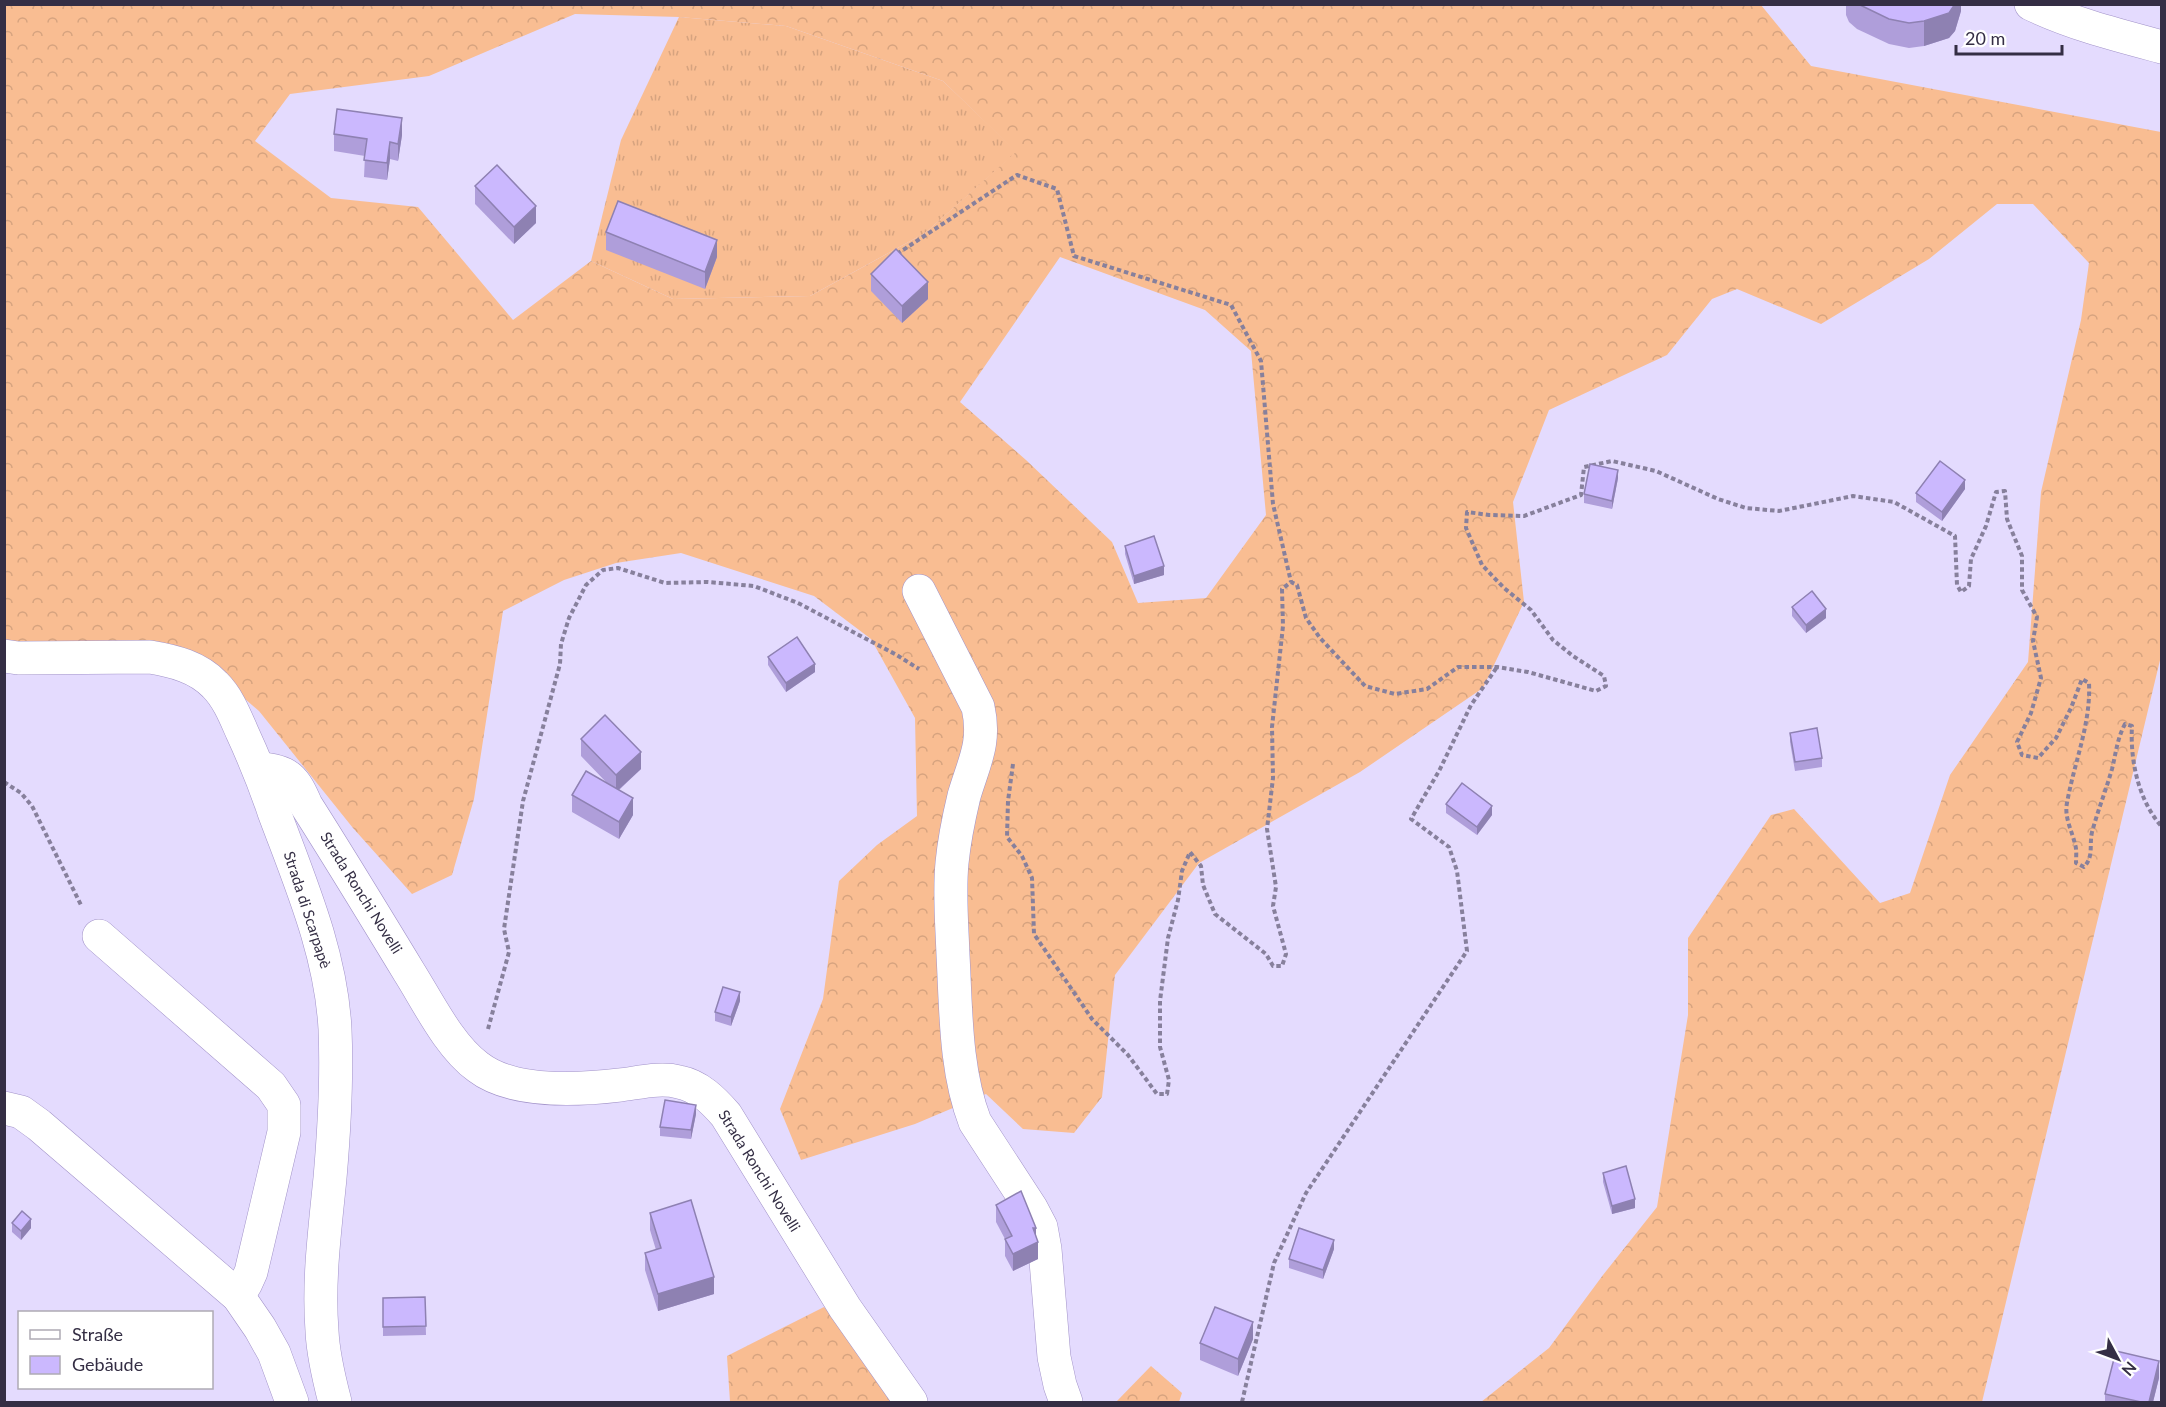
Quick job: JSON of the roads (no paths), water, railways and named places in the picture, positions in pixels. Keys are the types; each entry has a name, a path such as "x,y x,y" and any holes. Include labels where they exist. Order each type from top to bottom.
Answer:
{"street":[{"path":"2031,4 2055,16 2087,27 2162,47"},
{"path":"919,591 978,707 982,726 979,750 964,797 952,863 951,902 957,1029 964,1077 975,1122 1041,1227 1054,1357 1066,1402"},
{"name":"Strada di Scarpapè","path":"4,656 18,658 150,657 170,660 190,667 215,685 228,702 259,769 314,920 332,992 335,1030 330,1176 320,1297 322,1334 335,1402"},
{"name":"Strada Ronchi Novelli","path":"259,769 284,773 298,787 306,805 429,1005 457,1047 478,1067 492,1076 546,1088 587,1089 664,1080 697,1088 713,1100 726,1115 856,1325 911,1402"},
{"path":"99,936 272,1086 284,1105 284,1131 251,1272 238,1296"},
{"path":"4,1108 21,1112 39,1125 238,1296 274,1353 292,1402"}]}
